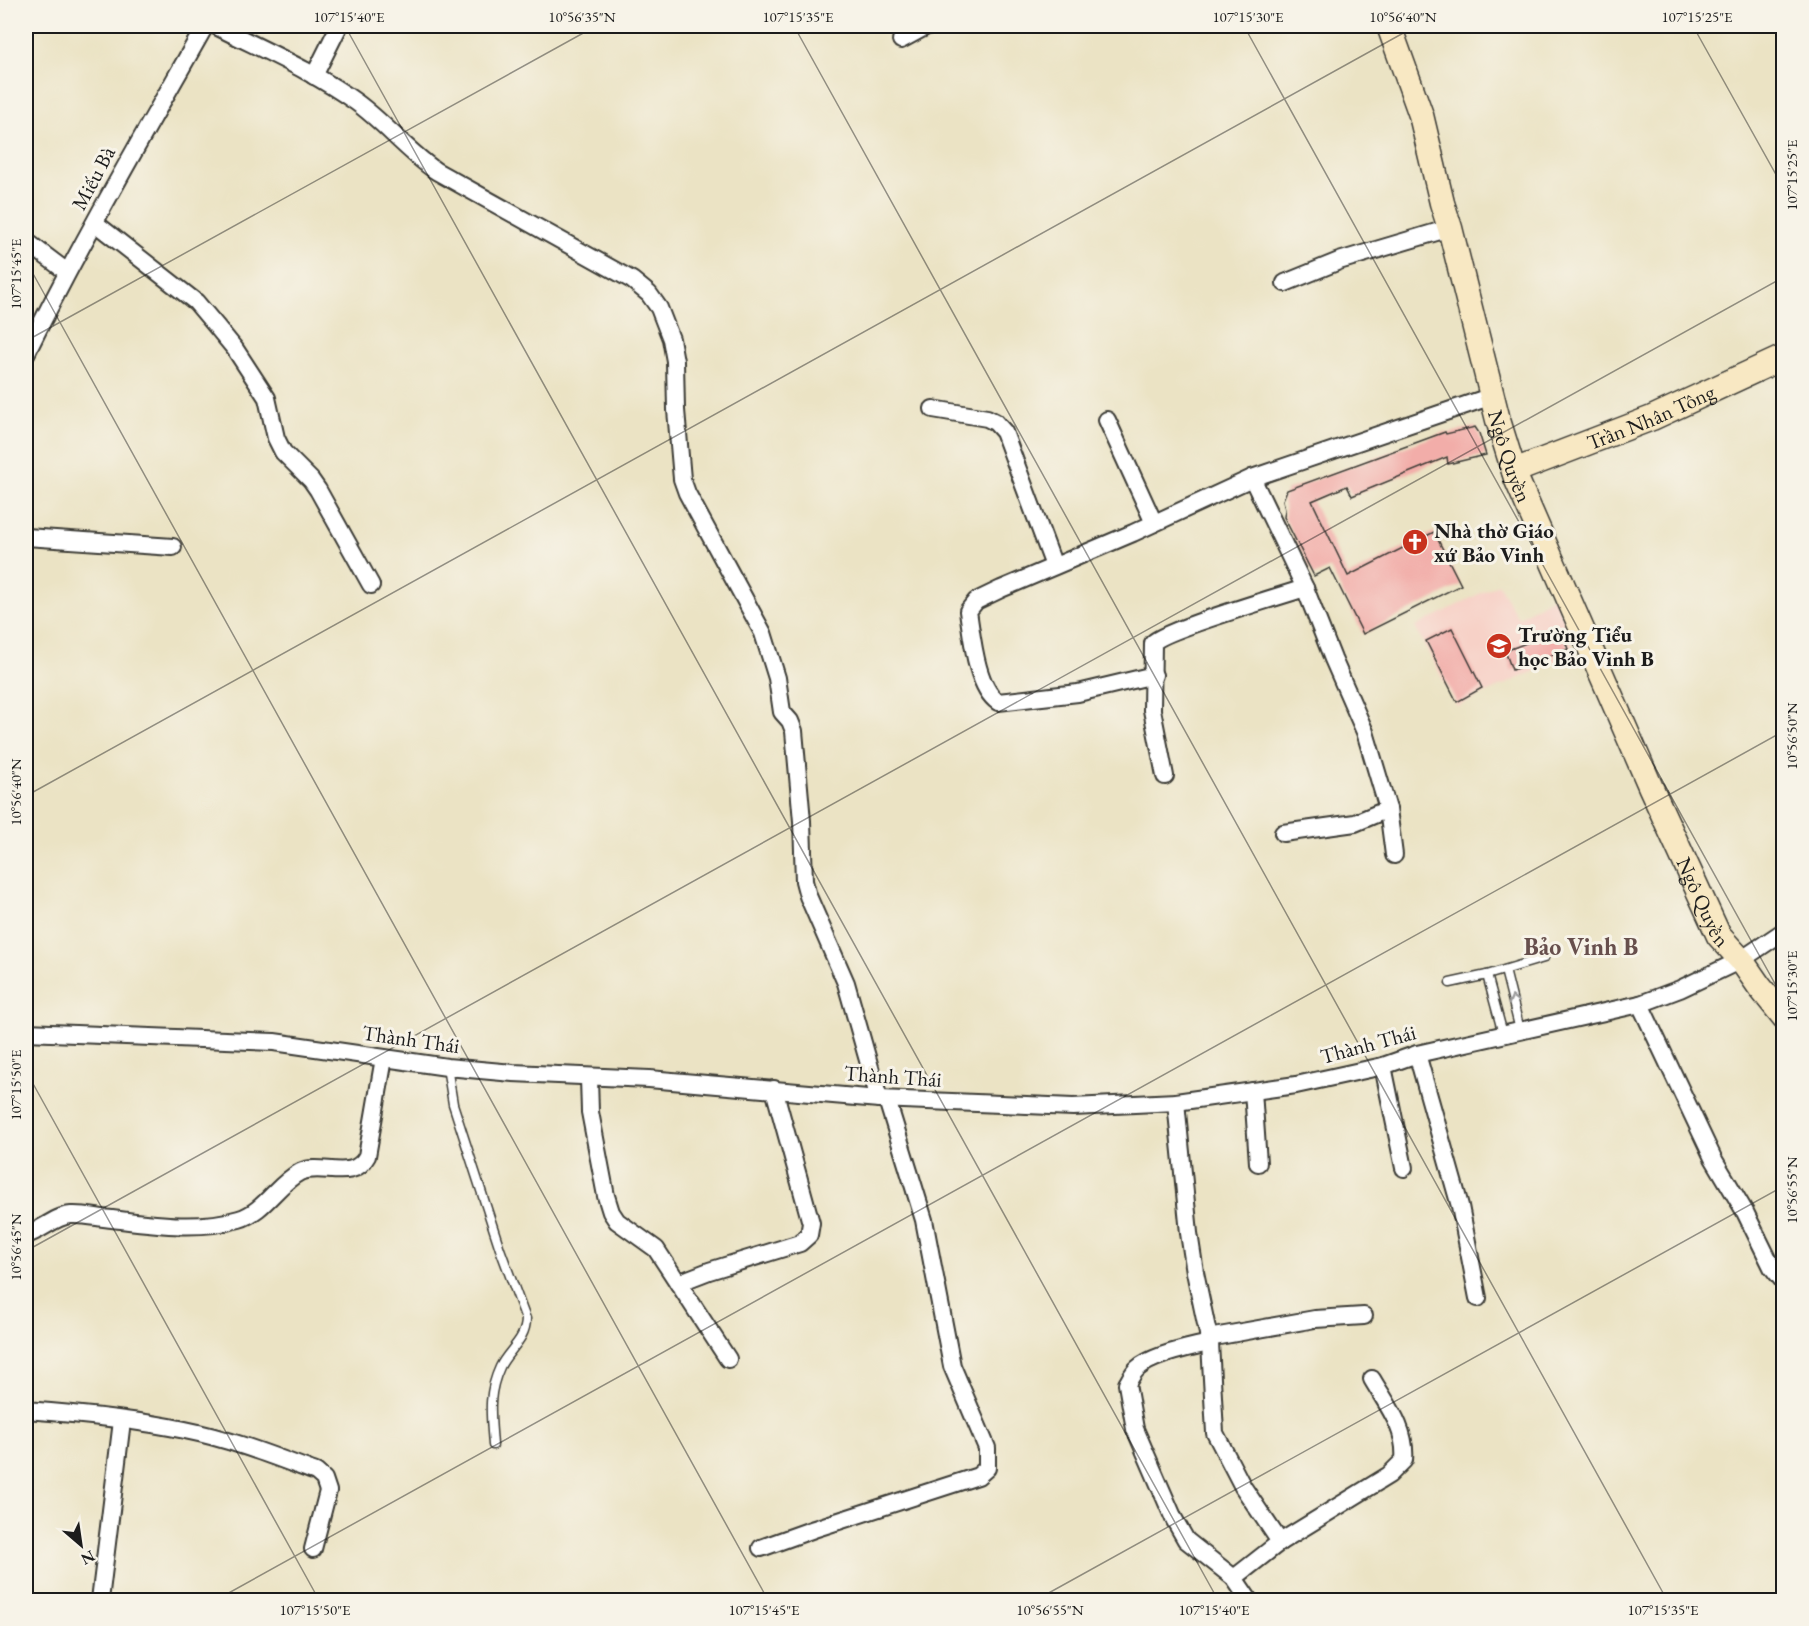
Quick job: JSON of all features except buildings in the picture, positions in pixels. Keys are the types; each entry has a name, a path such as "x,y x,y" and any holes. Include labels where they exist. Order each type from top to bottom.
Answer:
{"street":[{"name":"Miếu Bà","path":"26,354 136,144 205,26"},
{"path":"216,26 330,84 374,116 424,164 632,280 649,294 659,308 671,339 675,361 676,410 682,479 695,511 763,633 770,652 782,712 790,721 794,731 802,820 804,881 808,896 846,983 924,1220 952,1366 987,1448 987,1468 978,1476 761,1548"},
{"path":"314,76 339,26"},
{"path":"901,40 927,26"},
{"name":"Ngô Quyền","path":"1389,26 1421,115 1492,396 1514,471 1719,936 1742,960 1784,1017"},
{"path":"95,223 196,303 235,349 267,398 276,438 283,452 318,490 371,585"},
{"path":"1285,283 1339,261 1450,228"},
{"path":"26,241 67,272"},
{"name":"Trần Nhân Tông","path":"1514,471 1652,418 1784,357"},
{"path":"1154,675 1078,693 998,702 989,694 976,659 968,611 976,601 1154,524 1252,478 1492,396"},
{"path":"933,409 987,418 995,422 1004,432 1054,567"},
{"path":"1107,420 1154,524"},
{"path":"1252,478 1305,588 1365,732 1388,809 1394,855"},
{"path":"26,537 173,547"},
{"path":"1165,776 1152,710 1153,648 1156,639 1305,588"},
{"path":"1283,833 1355,823 1388,809"},
{"name":"Thành Thái","path":"26,1032 274,1042 447,1067 774,1089 883,1099 1073,1107 1176,1102 1296,1085 1383,1066 1417,1054 1640,1004 1680,989 1742,960 1784,930"},
{"path":"1640,1004 1713,1158 1745,1212 1772,1267 1784,1282"},
{"path":"1417,1054 1460,1206 1478,1298"},
{"path":"26,1235 67,1215 170,1226 240,1219 257,1209 301,1172 355,1169 363,1163 367,1156 384,1058"},
{"path":"1383,1066 1404,1168"},
{"path":"589,1077 590,1112 611,1212 617,1221 656,1249 728,1359"},
{"path":"678,1283 800,1243 809,1235 811,1224 774,1089"},
{"path":"1253,1091 1258,1163"},
{"path":"1176,1102 1189,1233 1209,1341 1215,1433 1243,1487 1280,1542"},
{"path":"1249,1600 1234,1578 1192,1546 1174,1520 1135,1429 1127,1384 1138,1368 1154,1359 1209,1341 1315,1319 1364,1316"},
{"path":"1234,1578 1280,1542 1320,1520 1389,1475 1404,1460 1405,1445 1396,1421 1372,1379"},
{"path":"26,1410 185,1430 236,1443 316,1472 324,1479 328,1491 313,1549"},
{"path":"100,1600 122,1421"}],"lane":[{"path":"1450,983 1544,958"},
{"path":"1505,970 1520,1030"},
{"path":"1487,975 1503,1034"},
{"path":"447,1067 453,1104 500,1249 526,1319 526,1329 501,1364 494,1381 489,1403 493,1445"}],"shaded area":[{"name":"Trường Tiểu học Bảo Vinh B","path":"1498,584 1518,618 1556,595 1575,653 1457,706 1415,627"}],"place":[{"name":"Nhà thờ Giáo xứ Bảo Vinh","path":"1415,542"},
{"name":"Trường Tiểu học Bảo Vinh B","path":"1499,646"}],"district":[{"name":"Bảo Vinh B","path":"1581,946"}]}
